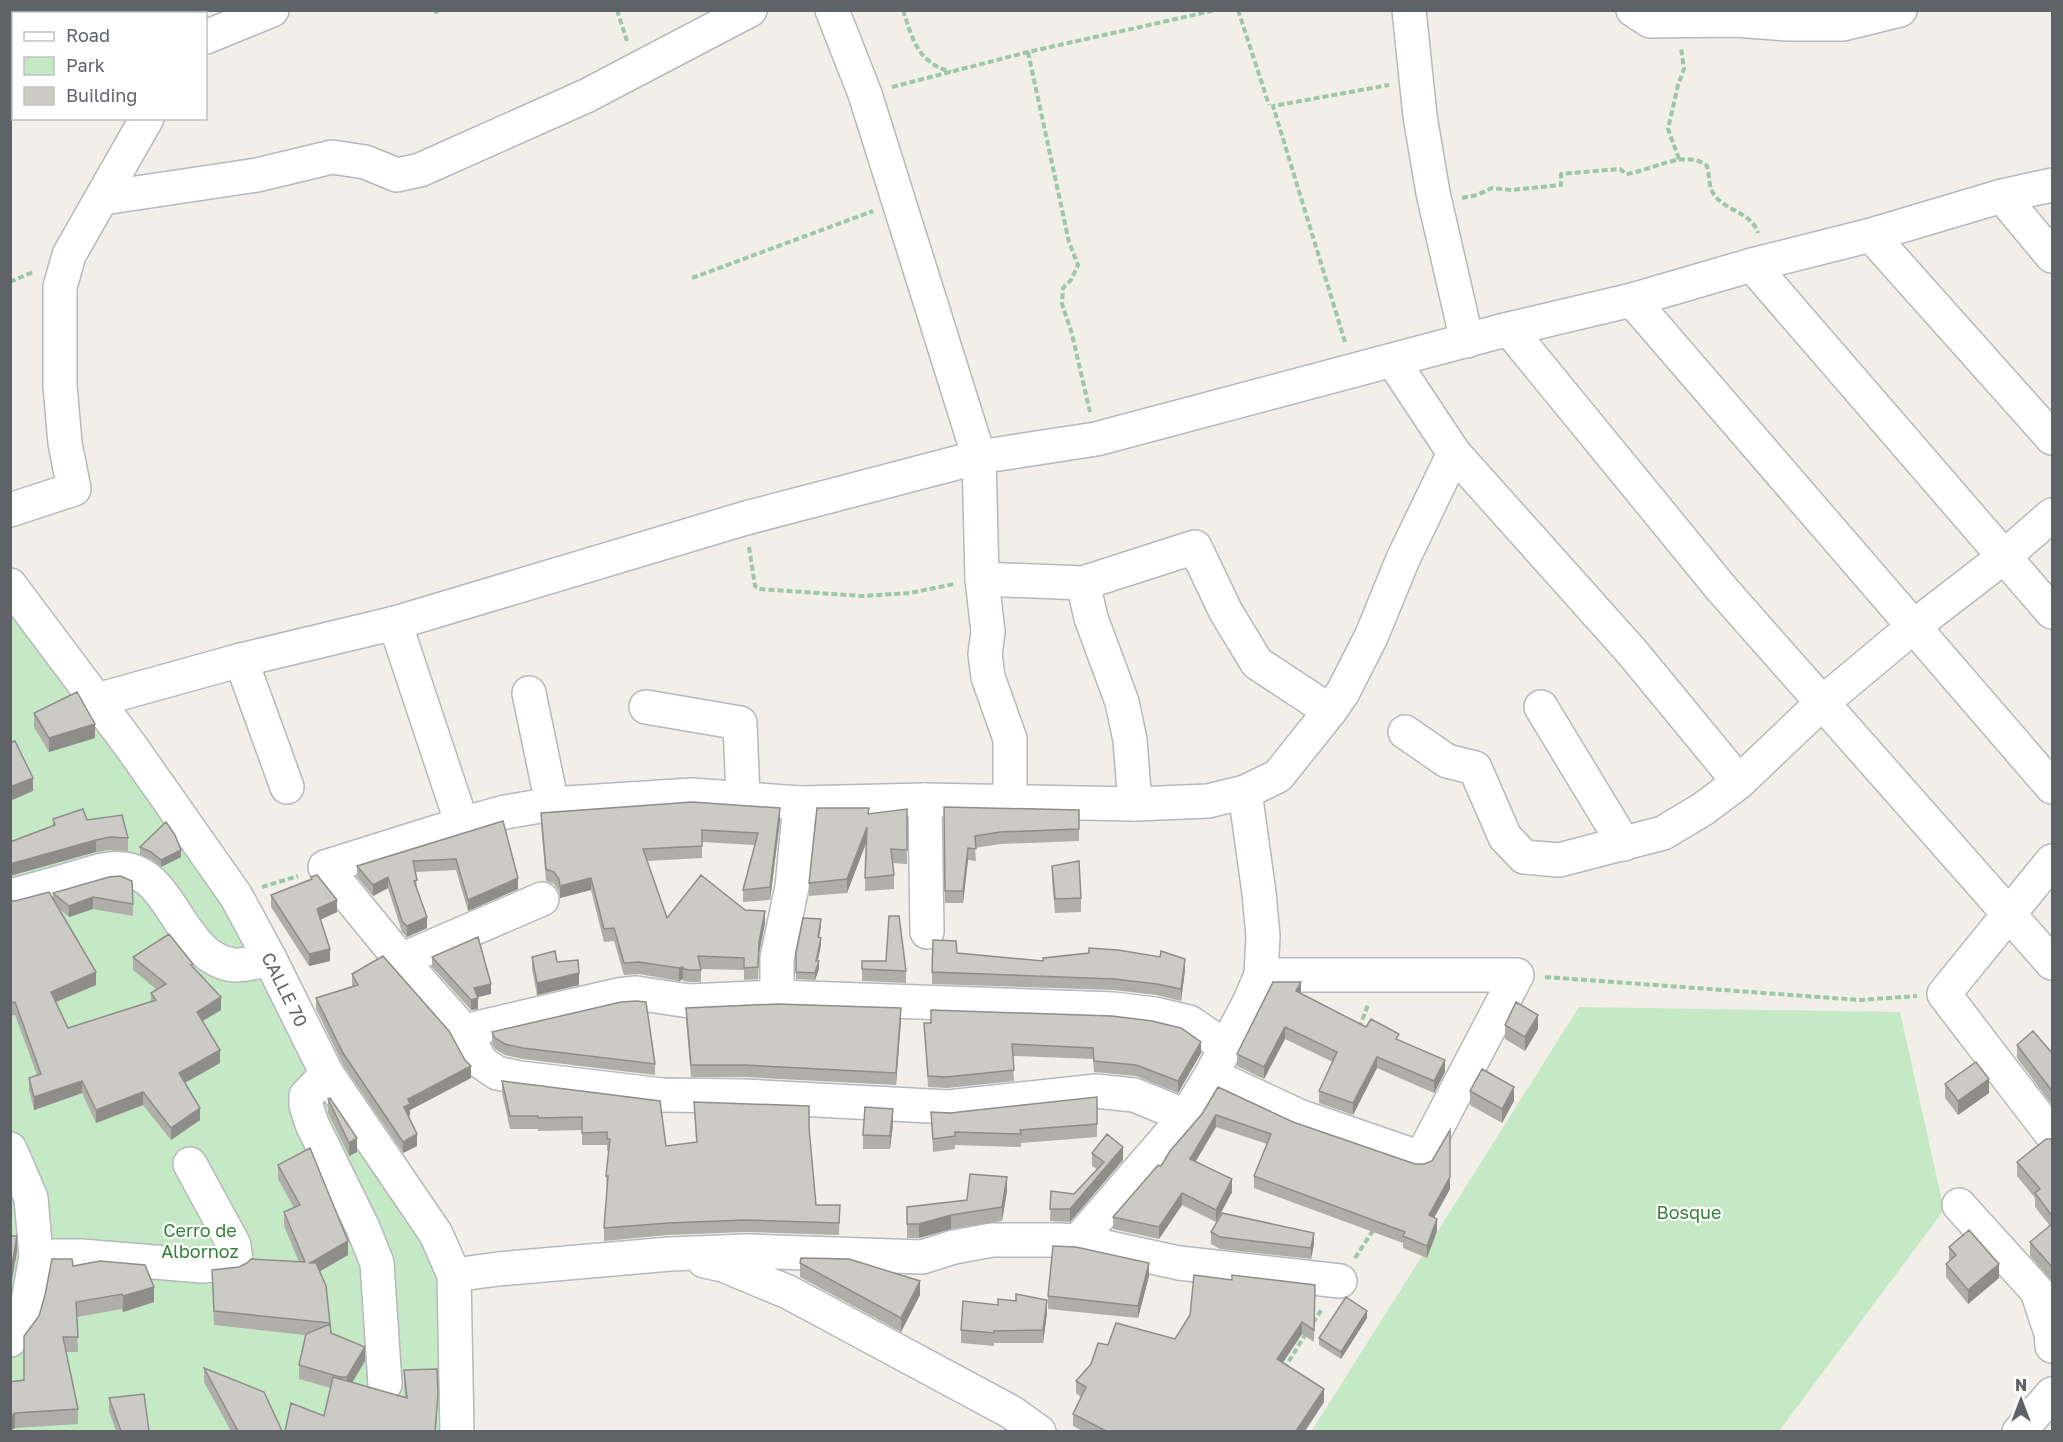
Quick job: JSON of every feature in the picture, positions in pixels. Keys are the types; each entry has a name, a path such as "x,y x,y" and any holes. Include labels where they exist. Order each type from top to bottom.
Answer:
{"street":[{"path":"207,37 272,10"},
{"path":"103,198 257,175 332,157 365,162 397,175 420,170 586,96 750,10"},
{"path":"832,10 865,94 979,457 981,579 988,632 985,654 988,677 1010,739 1010,801"},
{"path":"1409,10 1420,116 1435,203 1467,340"},
{"path":"1642,16 1788,24 1843,24 1900,10"},
{"path":"10,510 74,489 65,443 60,386 60,287 69,255 146,120"},
{"path":"97,700 241,660 395,623 746,518 979,457 1096,440 1509,329 1632,300 1759,263 1871,235 2002,196 2052,185"},
{"path":"2002,196 2052,256"},
{"path":"1871,235 2052,438"},
{"path":"1759,263 2052,612"},
{"path":"1632,300 2052,787"},
{"path":"1509,329 1721,588 2052,963"},
{"path":"1393,361 1454,453 1632,652 1739,782"},
{"path":"1186,1116 1134,1095 1096,1091 948,1107 744,1096 662,1095 520,1078 497,1073 481,1062 464,1031 401,960 325,867 505,812 552,804 692,795 800,803 925,800 1135,804 1208,801 1245,792 1278,776 1343,692 1371,637 1403,559 1454,453"},
{"path":"1405,732 1447,761 1475,768 1505,837 1524,856 1559,860 1663,833 1703,809 1739,782 1822,703 1914,627 2006,556 2052,515"},
{"path":"981,579 1083,583 1195,547 1226,612 1257,663 1330,711"},
{"path":"1083,583 1091,618 1122,702 1130,740 1135,804"},
{"name":"CALLE 70","path":"10,585 97,700 236,896 327,1074 436,1234 454,1275 457,1431"},
{"path":"395,623 462,824"},
{"path":"241,660 287,787"},
{"path":"529,693 552,804"},
{"path":"645,707 740,723 744,798"},
{"path":"1541,707 1624,843"},
{"path":"1078,1241 1186,1116 1219,1061 1261,975 1263,936 1245,792"},
{"path":"925,800 927,932"},
{"path":"777,997 777,958 792,887 800,803"},
{"path":"2052,861 1944,994 2052,1135"},
{"path":"10,896 106,870 123,869 142,873 154,885 186,930 208,954 235,965 270,959"},
{"path":"401,960 542,899"},
{"path":"464,1031 618,995 636,993 689,1002 777,997 1113,1009 1155,1014 1189,1022 1219,1061 1299,1116 1421,1158 1517,975 1261,975"},
{"path":"327,1074 306,1096 306,1105 312,1124 363,1228 377,1263 385,1384"},
{"path":"10,1149 32,1198 36,1256 24,1316 21,1325 10,1340"},
{"path":"36,1256 81,1256 203,1266 236,1262 234,1245 190,1164"},
{"path":"1959,1205 2037,1291 2052,1346"},
{"path":"454,1275 670,1254 747,1251 922,1257 954,1247 992,1240 1078,1241 1179,1263 1340,1281"},
{"path":"670,1254 723,1265 788,1292 1011,1412 1039,1431"},
{"path":"2019,1431 2052,1394"}],"path":[{"path":"903,10 914,44 938,68 951,72"},
{"path":"865,94 1028,52 1216,10"},
{"path":"1238,10 1269,105"},
{"path":"1642,16 1663,26 1681,48 1684,69 1668,129 1679,159"},
{"path":"1028,52 1069,242 1078,266 1071,280 1063,288 1062,304 1072,334 1096,440"},
{"path":"1354,371 1273,106 1416,81"},
{"path":"1435,203 1477,195 1492,188 1511,189 1561,185 1561,174 1620,169 1626,174 1640,172 1679,159 1701,160 1707,166 1712,192 1720,202 1725,207 1743,214 1755,225 1759,263"},
{"path":"692,278 899,202"},
{"path":"746,518 755,586 759,589 863,596 910,593 981,579"},
{"path":"236,896 325,867"},
{"path":"1356,1033 1365,1015 1376,974"},
{"path":"1517,975 1860,1000 1944,994"}],"green space":[{"name":"Cerro de Albornoz","path":"10,614 88,706 224,900 270,996 446,1275 462,1431 11,1431"},
{"name":"Bosque","path":"1579,1007 1900,1012 1944,1210 1779,1431 1311,1432"}],"building":[{"path":"77,692 95,724 49,738 34,713"},
{"path":"15,741 33,778 10,787 10,743"},
{"path":"692,802 780,808 770,887 743,890 758,833 702,830 702,846 643,849 667,918 701,875 745,910 765,911 759,942 758,967 744,968 744,958 698,956 701,970 639,962 624,963 614,928 604,929 591,878 560,886 559,879 554,872 546,869 541,813"},
{"path":"944,807 1079,810 1079,829 1000,832 975,836 976,849 968,848 963,891 945,891"},
{"path":"817,808 869,808 868,814 907,809 907,850 891,849 894,875 865,878 867,827 847,879 809,883"},
{"path":"83,809 87,820 122,815 128,838 110,837 96,840 10,864 10,842 55,825 53,819"},
{"path":"503,821 518,878 468,900 456,859 413,861 417,880 414,881 427,917 407,926 402,921 388,877 373,885 357,866"},
{"path":"166,822 181,850 161,860 140,847"},
{"path":"1079,861 1081,898 1055,899 1052,866"},
{"path":"317,875 337,900 317,909 330,949 309,954 271,895"},
{"path":"120,876 132,881 133,904 93,897 69,906 53,893 109,877"},
{"path":"49,892 96,972 51,992 68,1028 156,1000 151,993 166,984 133,957 169,934 193,964 191,965 221,997 197,1012 220,1050 179,1073 200,1108 171,1128 143,1092 96,1110 82,1081 34,1097 29,1078 41,1074 15,1002 10,1003 10,901"},
{"path":"889,916 899,916 906,971 862,969 862,961 886,961"},
{"path":"803,918 821,919 818,937 821,938 816,961 819,961 815,973 796,972 796,953"},
{"path":"478,937 491,984 474,988 478,998 471,1000 432,957"},
{"path":"933,940 956,941 957,953 1043,961 1043,958 1089,953 1089,948 1160,957 1161,951 1185,959 1181,989 1114,979 932,972"},
{"path":"555,951 557,962 578,960 579,973 537,983 532,957"},
{"path":"383,956 449,1031 465,1060 471,1066 408,1099 410,1104 404,1107 417,1134 403,1142 343,1053 316,998 358,985 352,974"},
{"path":"1273,982 1301,982 1296,991 1366,1027 1371,1019 1399,1034 1396,1039 1445,1060 1434,1081 1377,1057 1353,1103 1319,1091 1337,1052 1285,1027 1264,1067 1237,1054"},
{"path":"621,1002 646,1002 655,1064 523,1048 505,1044 495,1038 492,1032"},
{"path":"1516,1002 1538,1015 1525,1037 1505,1025"},
{"path":"777,1004 901,1008 896,1073 745,1065 691,1065 686,1008"},
{"path":"931,1010 1112,1016 1152,1021 1181,1028 1201,1042 1178,1081 1136,1065 1094,1061 1093,1048 1012,1044 1014,1070 947,1077 928,1076 924,1023 931,1023"},
{"path":"2033,1031 2052,1053 2052,1091 2017,1045"},
{"path":"1976,1062 1989,1079 1958,1101 1945,1084"},
{"path":"1482,1069 1514,1087 1502,1109 1470,1091"},
{"path":"502,1081 660,1101 666,1146 697,1142 694,1102 809,1106 816,1205 840,1205 839,1223 746,1220 604,1228 610,1139 607,1139 607,1132 582,1133 582,1117 510,1116"},
{"path":"1218,1087 1293,1122 1415,1164 1432,1161 1450,1130 1450,1177 1429,1215 1437,1219 1427,1246 1403,1236 1405,1232 1254,1176 1271,1134 1216,1115 1190,1159 1232,1179 1216,1210 1182,1193 1159,1227 1113,1217 1158,1165 1161,1166 1170,1151 1202,1114"},
{"path":"1097,1097 1097,1124 1020,1130 1021,1134 955,1132 955,1136 933,1139 931,1112 950,1113"},
{"path":"330,1098 357,1138 349,1143 328,1099"},
{"path":"865,1107 893,1109 890,1136 863,1135"},
{"path":"1107,1134 1123,1147 1070,1209 1050,1209 1051,1191 1074,1194 1104,1162 1092,1153"},
{"path":"2046,1139 2052,1139 2052,1216 2035,1193 2040,1189 2017,1162"},
{"path":"310,1148 348,1241 310,1263 316,1263 326,1286 330,1323 214,1311 212,1270 239,1267 251,1259 305,1262 284,1212 300,1205 278,1165"},
{"path":"970,1174 1007,1177 1002,1207 951,1215 919,1224 907,1224 907,1207 967,1200"},
{"path":"1222,1213 1314,1233 1311,1248 1220,1237 1211,1232"},
{"path":"2052,1224 2052,1267 2030,1242"},
{"path":"1969,1230 1999,1264 1968,1290 1946,1264 1956,1255 1949,1247"},
{"path":"10,1236 17,1236 10,1276"},
{"path":"1053,1246 1076,1247 1149,1263 1138,1306 1048,1296"},
{"path":"801,1258 849,1259 920,1281 901,1318 800,1263"},
{"path":"52,1259 72,1259 73,1266 100,1261 145,1265 154,1287 123,1296 122,1294 76,1302 78,1337 63,1337 78,1409 15,1413 10,1417 10,1382 24,1380 24,1336 39,1316"},
{"path":"1194,1275 1232,1280 1232,1275 1315,1285 1314,1330 1302,1322 1277,1359 1324,1389 1296,1431 1106,1431 1073,1414 1086,1387 1076,1381 1091,1364 1098,1343 1108,1345 1116,1323 1175,1339 1190,1315"},
{"path":"1016,1294 1047,1300 1043,1330 994,1331 994,1333 961,1330 963,1301 998,1305 998,1299 1016,1301"},
{"path":"1346,1297 1367,1311 1341,1352 1319,1338"},
{"path":"330,1324 331,1333 365,1347 347,1377 299,1365 306,1334"},
{"path":"204,1368 264,1392 282,1431 238,1431"},
{"path":"437,1369 438,1394 435,1431 285,1431 291,1403 324,1416 333,1377 407,1398 404,1370"},
{"path":"144,1394 149,1431 121,1431 109,1398"}]}
